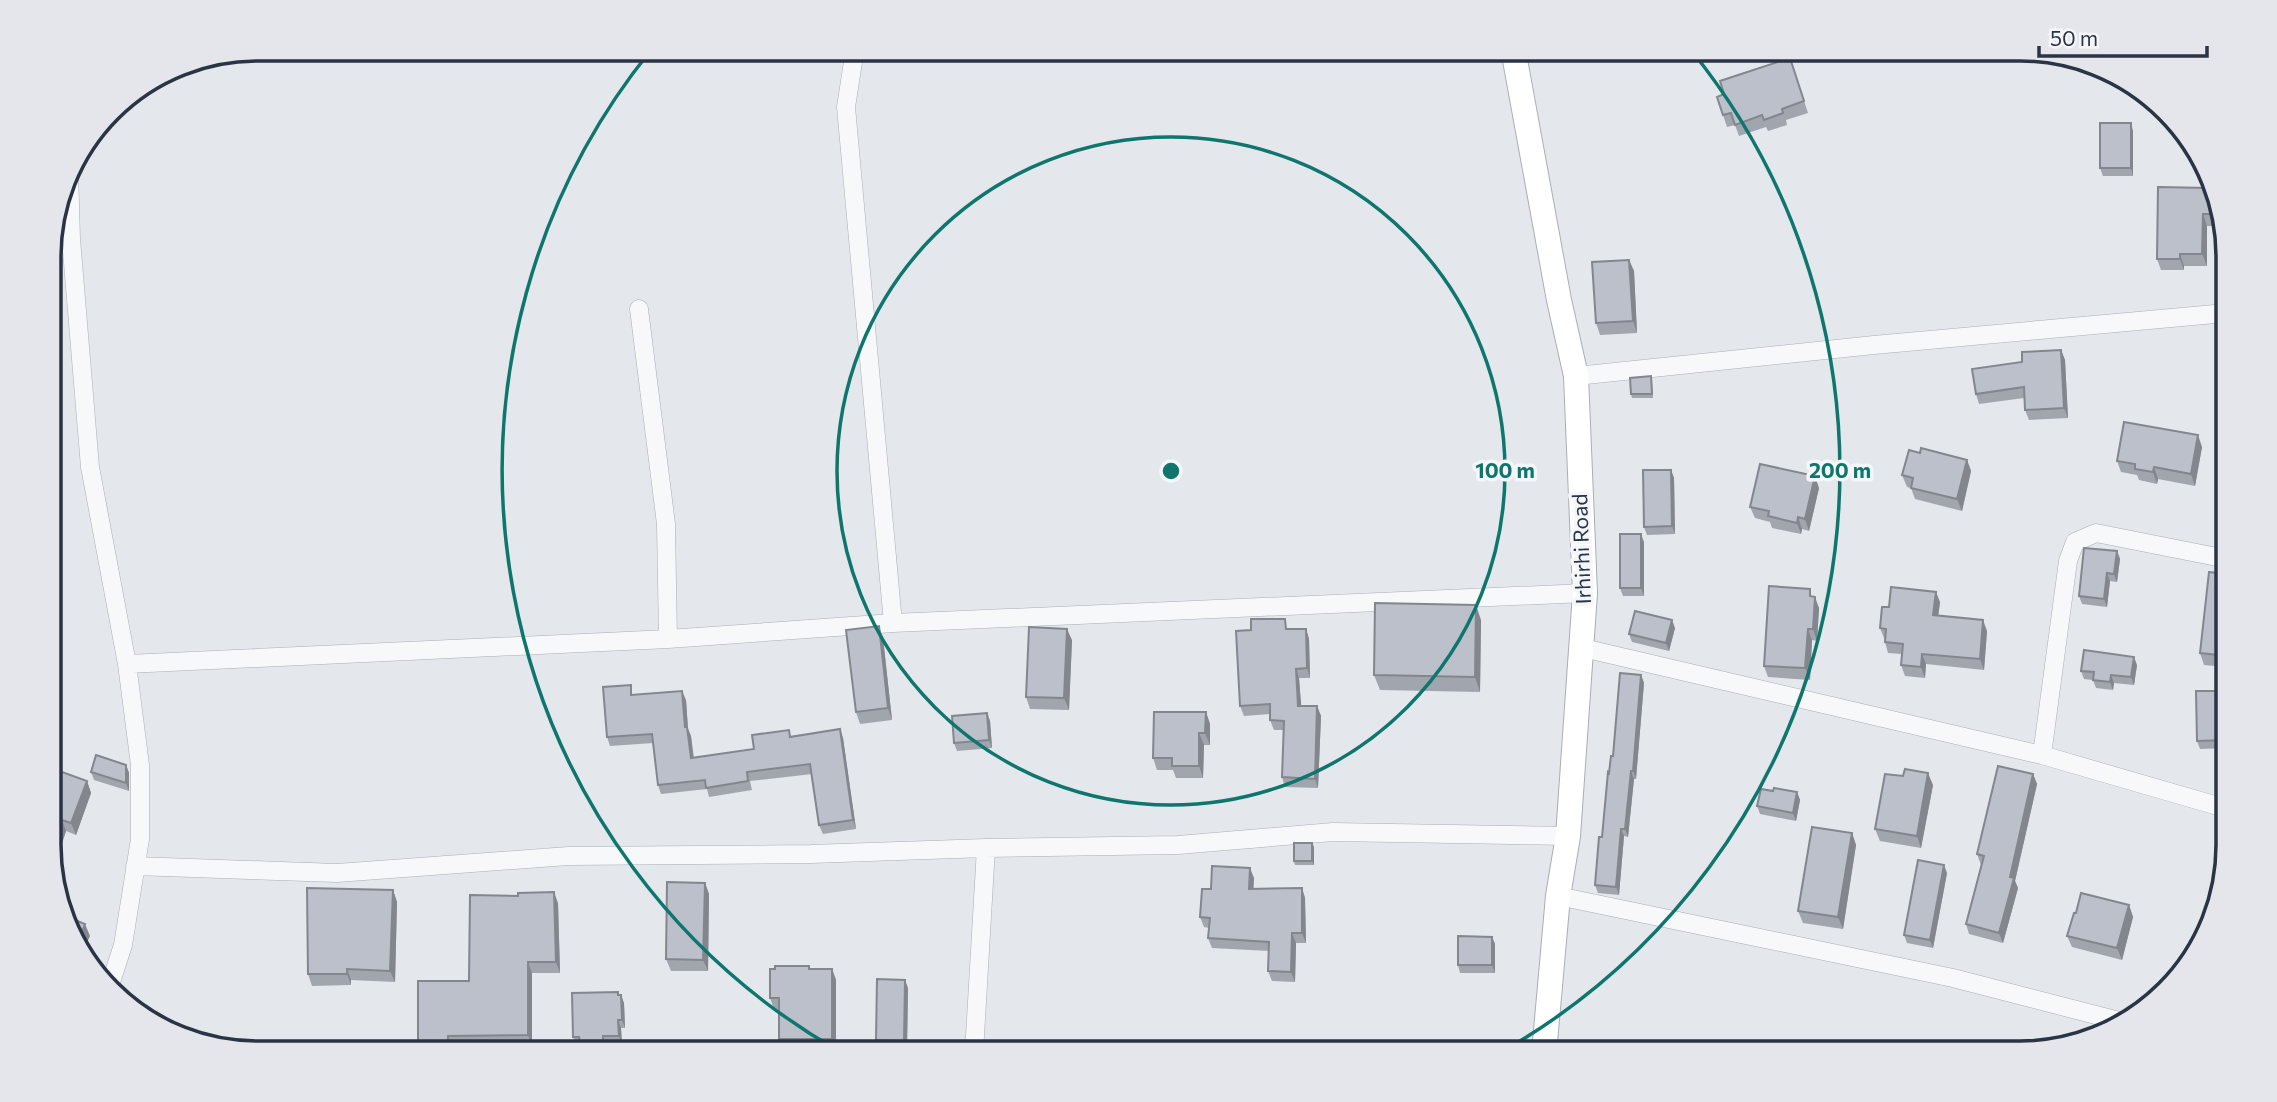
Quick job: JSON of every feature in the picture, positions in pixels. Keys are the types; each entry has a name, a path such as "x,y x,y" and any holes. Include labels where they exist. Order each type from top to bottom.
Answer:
{"street":[{"path":"853,61 846,107 893,623"},
{"name":"Irhirhi Road","path":"1515,61 1559,300 1576,376 1585,593 1569,836 1558,896 1545,1040"},
{"path":"70,200 90,467 127,664 140,765 140,839 123,945 113,976"},
{"path":"639,309 666,524 668,639"},
{"path":"1576,376 1874,345 2216,314"},
{"path":"2042,755 2068,561 2075,542 2096,533 2216,557"},
{"path":"127,664 668,639 893,623 1585,593"},
{"path":"1583,648 2042,755 2216,806"},
{"path":"135,866 337,873 568,856 811,854 1178,845 1333,832 1569,836"},
{"path":"975,1041 986,848"},
{"path":"1558,896 1953,978 2110,1019"}],"building":[{"path":"1781,61 1791,61 1804,101 1782,109 1783,113 1764,120 1762,115 1735,125 1731,113 1723,115 1717,97 1724,94 1720,81"},
{"path":"2100,123 2131,123 2131,168 2100,168"},
{"path":"2158,187 2203,188 2211,214 2203,214 2202,254 2180,254 2180,259 2157,259"},
{"path":"1629,260 1633,321 1596,323 1592,262"},
{"path":"2061,350 2064,408 2025,410 2024,387 1976,394 1972,369 2022,362 2022,352"},
{"path":"1651,376 1652,394 1631,394 1630,378"},
{"path":"2124,422 2198,435 2191,474 2154,467 2153,472 2135,469 2135,464 2117,461"},
{"path":"1921,448 1967,460 1957,499 1911,488 1913,478 1902,475 1909,450 1920,453"},
{"path":"1760,464 1815,476 1805,519 1798,517 1797,523 1768,516 1769,511 1750,507"},
{"path":"1643,470 1671,470 1672,526 1644,527"},
{"path":"1620,534 1641,534 1641,588 1620,588"},
{"path":"2084,548 2117,551 2114,574 2107,573 2104,599 2079,596"},
{"path":"2209,572 2216,573 2216,655 2200,653"},
{"path":"1769,586 1810,589 1810,596 1815,597 1813,629 1808,629 1805,668 1764,666"},
{"path":"1891,587 1936,592 1933,615 1983,620 1980,659 1922,654 1921,667 1901,665 1903,644 1885,642 1886,629 1880,628 1882,607 1889,607"},
{"path":"1375,603 1476,605 1475,677 1374,675"},
{"path":"1635,611 1672,620 1666,643 1629,634"},
{"path":"1251,619 1285,619 1286,629 1306,629 1307,668 1296,669 1298,706 1317,706 1315,779 1282,777 1284,721 1270,720 1270,704 1240,706 1236,631 1251,630"},
{"path":"879,626 888,708 856,712 846,630"},
{"path":"1029,627 1067,629 1064,698 1026,697"},
{"path":"2084,650 2134,657 2131,677 2111,675 2110,682 2093,680 2094,672 2081,671"},
{"path":"1620,673 1641,675 1633,771 1625,829 1621,829 1616,887 1595,885 1608,772 1613,756"},
{"path":"631,685 631,695 682,691 691,758 754,749 752,735 789,730 790,737 840,729 853,820 819,825 810,764 747,772 748,781 706,788 705,780 658,785 652,734 607,737 603,687"},
{"path":"2196,691 2216,691 2216,740 2197,741"},
{"path":"1154,712 1206,712 1205,733 1199,733 1199,766 1172,766 1172,758 1153,758"},
{"path":"987,713 989,740 954,743 952,716"},
{"path":"96,755 126,765 126,783 91,772"},
{"path":"1998,766 2033,774 2010,877 2014,878 1999,933 1966,924 1984,856 1977,854"},
{"path":"1905,769 1928,773 1917,836 1875,829 1885,774 1903,776"},
{"path":"61,772 87,781 71,823 62,820 61,823"},
{"path":"1774,788 1797,792 1793,813 1757,806 1761,789 1773,791"},
{"path":"1812,827 1852,833 1838,917 1798,911"},
{"path":"1294,843 1312,843 1312,861 1294,861"},
{"path":"1918,860 1944,865 1930,940 1904,935"},
{"path":"1212,866 1250,868 1249,889 1302,888 1302,933 1292,933 1291,972 1268,971 1269,942 1208,938 1210,918 1200,917 1202,889 1211,889"},
{"path":"667,882 705,883 703,960 666,959"},
{"path":"307,888 393,890 390,971 347,969 347,974 308,974"},
{"path":"554,892 556,962 528,962 528,1035 448,1036 448,1041 418,1041 418,981 469,981 470,895 518,896 518,893"},
{"path":"2081,893 2129,905 2117,948 2067,936"},
{"path":"76,920 85,924 82,932"},
{"path":"1458,936 1492,937 1492,965 1458,965"},
{"path":"775,966 832,969 832,1039 779,1039 779,998 770,998 770,969 775,969"},
{"path":"877,979 905,980 904,1041 876,1040"},
{"path":"618,992 618,995 621,995 622,1020 618,1020 619,1036 603,1036 603,1041 580,1041 579,1037 573,1037 572,993"}]}
